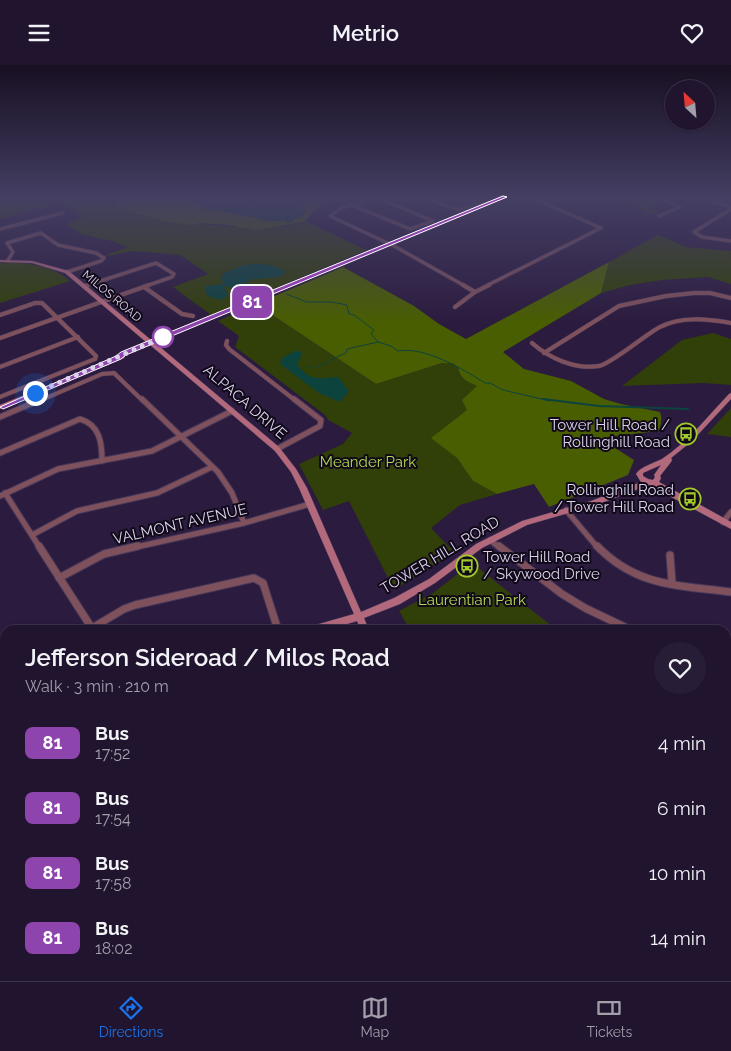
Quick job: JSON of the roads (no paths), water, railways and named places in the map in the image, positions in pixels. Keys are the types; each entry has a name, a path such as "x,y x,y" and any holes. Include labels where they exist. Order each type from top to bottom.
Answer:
{"street":[{"path":"8,260 13,252 7,243 18,240"},
{"path":"51,240 58,245 96,253 104,258 101,261 67,272"},
{"path":"380,240 475,292"},
{"path":"0,407 403,240"},
{"path":"455,307 459,302 475,292 576,240"},
{"name":"MILOS ROAD","path":"0,261 32,261 67,272 152,344"},
{"path":"0,338 172,277 174,274 156,263 84,286"},
{"path":"144,287 182,314 193,317"},
{"path":"544,353 619,306 666,296 694,293 710,293 731,298"},
{"path":"0,315 40,302 96,354 95,359 0,397"},
{"path":"532,343 544,353 572,364 600,366 661,326 699,317 731,323"},
{"path":"0,367 78,337"},
{"path":"227,341 226,345 229,349 320,420 320,426 277,449"},
{"name":"ALPACA DRIVE","path":"152,344 277,449 294,471 363,625"},
{"path":"0,417 102,374 114,373 212,467 232,493 244,523"},
{"path":"654,479 673,455 731,395"},
{"path":"90,625 3,494 49,472 152,451 232,411"},
{"path":"0,453 80,419 89,422 100,436 102,461"},
{"path":"673,455 658,466 646,470 654,479 684,500 731,526"},
{"path":"32,535 77,511 157,493 212,467"},
{"name":"TOWER HILL ROAD","path":"612,496 639,476 640,472 646,470"},
{"path":"639,476 654,479"},
{"name":"TOWER HILL ROAD","path":"330,625 359,617 398,601 420,589 490,539 525,523 612,496 654,479"},
{"name":"VALMONT AVENUE","path":"59,578 104,554 244,523 310,504"},
{"path":"566,510 600,549 632,573 650,579 731,591"},
{"path":"723,522 731,512"},
{"path":"490,539 562,594 621,625"},
{"path":"670,555 672,582"},
{"path":"99,625 124,609 135,605 254,578 263,583 276,625"}],"waterway":[{"path":"286,294 307,302 332,302 347,305 349,314 354,315 374,330 371,334 378,342"},
{"path":"316,367 346,353 347,349 378,342"},
{"path":"378,342 391,346 398,351 408,350 431,355 455,365 485,383 490,383 503,390 550,401"},
{"path":"543,399 599,406 688,409"}],"place":[{"name":"Tower Hill Road / Rollinghill Road","path":"686,434"},
{"name":"Rollinghill Road / Tower Hill Road","path":"690,499"},
{"name":"Tower Hill Road / Skywood Drive","path":"467,566"}],"park label":[{"name":"Meander Park","path":"368,462"},
{"name":"Laurentian Park","path":"472,600"}]}
